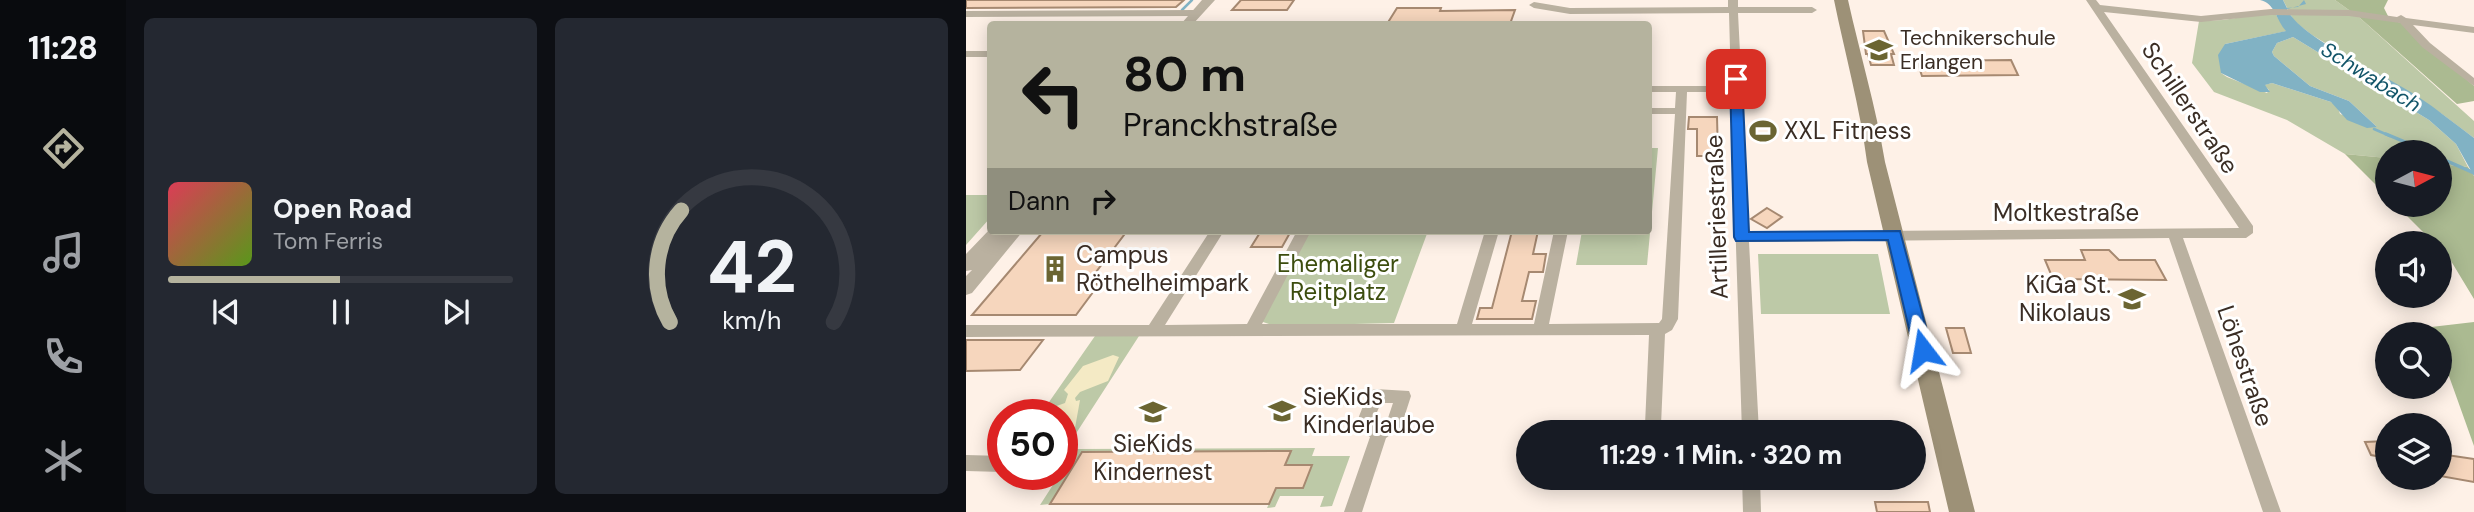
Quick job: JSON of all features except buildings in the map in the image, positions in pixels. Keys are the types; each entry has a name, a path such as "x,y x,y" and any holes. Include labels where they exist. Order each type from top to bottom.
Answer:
{"main road":[{"path":"1841,0 1857,77 1870,113 1876,162 1962,512"}],"street":[{"path":"1199,19 1209,0"},
{"path":"966,14 1199,19 1222,0"},
{"path":"2094,4 2201,19 2271,12 2349,13 2474,30"},
{"name":"Schillerstraße","path":"2094,4 2246,226 2246,233 2239,235"},
{"path":"1534,5 1570,11 1733,5 1812,9"},
{"name":"Artilleriestraße","path":"1733,5 1750,420"},
{"path":"2401,18 2426,45 2474,83"},
{"path":"966,54 987,54"},
{"path":"1652,89 1736,89"},
{"path":"966,331 1657,330 1667,326 1670,319 1682,89"},
{"path":"1652,111 1681,111"},
{"path":"966,265 995,235"},
{"path":"966,288 1012,235"},
{"path":"1153,331 1214,235"},
{"path":"1251,331 1302,235"},
{"path":"1463,330 1491,235"},
{"path":"1540,330 1560,235"},
{"name":"Moltkestraße","path":"1742,237 2239,235"},
{"name":"Löhestraße","path":"2175,236 2272,512"},
{"path":"1653,420 1657,330"},
{"path":"1353,512 1379,434"},
{"path":"966,463 987,464"},
{"path":"1751,490 1752,512"}],"green space":[{"path":"2283,0 2335,0 2360,18 2474,121 2474,138 2442,114 2312,35 2294,21"},
{"path":"2335,0 2388,0 2384,8 2390,20 2402,23 2474,86 2474,101 2457,104 2360,18"},
{"path":"2274,12 2287,31 2225,44 2221,73 2227,77 2267,93 2269,90 2264,85 2272,83 2331,102 2337,105 2340,114 2377,127 2349,101 2310,86 2274,56 2272,52 2277,43 2293,37 2429,120 2452,140 2375,140 2375,157 2345,154 2287,120 2214,92 2192,63 2199,21"},
{"path":"2452,140 2456,144 2468,167 2452,165"},
{"path":"1652,148 1658,148 1652,212"},
{"path":"2345,154 2375,157 2375,184"},
{"path":"2452,165 2468,167 2474,176 2474,299 2452,263 2452,231 2422,231 2408,217 2452,217"},
{"path":"966,195 987,195 987,221 966,245"},
{"name":"Ehemaliger Reitplatz","path":"1307,235 1427,235 1394,323 1275,326 1263,322"},
{"path":"1581,235 1650,235 1647,265 1576,265"},
{"path":"1758,254 1878,254 1890,314 1761,314"},
{"path":"2474,322 2474,446 2452,385 2452,325"},
{"path":"1095,336 1139,336 1078,430 1078,399 1051,399"},
{"path":"1315,448 1312,456 1350,456 1332,506 1320,507 1324,496 1280,496 1275,507 1267,508 1276,488 1303,488 1285,465 1291,451 1082,453 1078,459 1078,449"},
{"path":"1050,490 1059,490 1050,504 1040,505"}],"sand":[{"path":"1113,355 1119,357 1108,381 1080,392 1075,399 1066,399 1068,394 1064,390 1083,366"}],"water":[{"name":"Schwabach","path":"2260,0 2283,0 2287,8 2293,7 2287,9 2308,32 2417,96 2474,138 2474,176 2456,144 2429,120 2293,37 2277,43 2272,52 2274,56 2310,86 2349,101 2377,127 2367,128 2347,120 2331,102 2272,83 2265,85 2270,92 2260,92 2221,73 2218,55 2225,44 2286,31 2272,8"}],"waterway":[{"path":"1182,10 1192,0"},
{"path":"2374,129 2390,136"},
{"path":"2386,134 2400,140"},
{"path":"2452,163 2474,173"}],"place":[{"name":"Technikerschule Erlangen","path":"1879,50"},
{"name":"XXL Fitness","path":"1763,131"},
{"name":"Campus Röthelheimpark","path":"1055,269"},
{"name":"KiGa St. Nikolaus","path":"2132,299"},
{"name":"SieKids Kinderlaube","path":"1282,411"},
{"name":"SieKids Kindernest","path":"1153,412"}],"route":[{"path":"1736,79 1742,237 1894,235 1923,350"}]}
